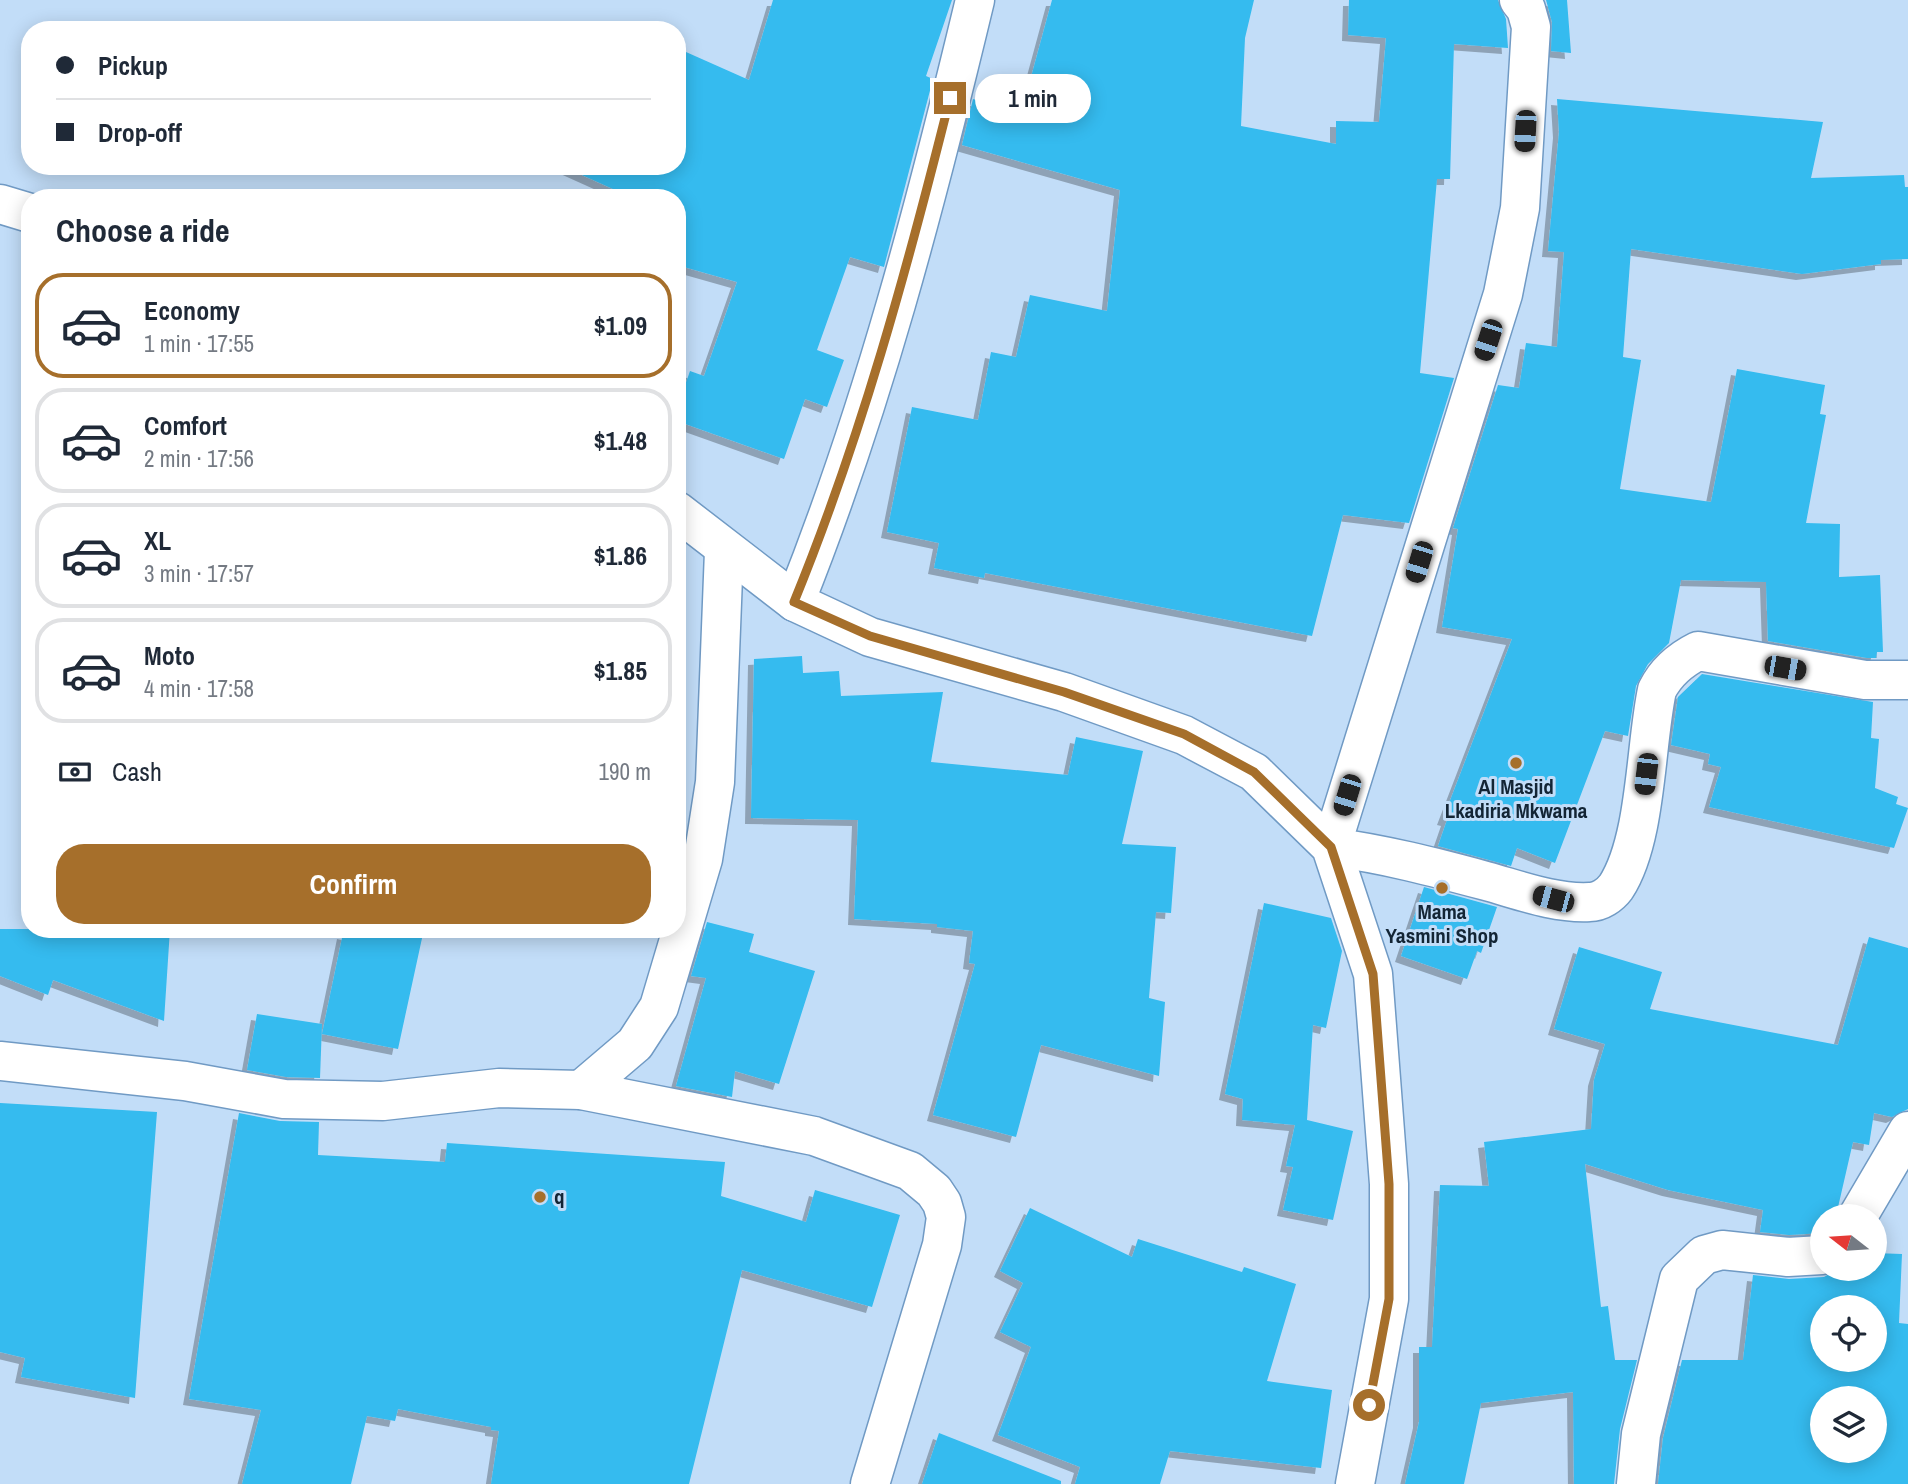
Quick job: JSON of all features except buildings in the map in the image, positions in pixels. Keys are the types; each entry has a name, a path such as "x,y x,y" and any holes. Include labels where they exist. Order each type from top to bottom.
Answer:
{"street":[{"path":"794,602 836,499 896,309 975,0"},
{"path":"1331,847 1503,294 1520,208 1531,27 1526,9 1519,0"},
{"path":"0,204 21,210"},
{"path":"686,519 724,551 794,602 870,636 1064,692 1184,734 1254,772 1331,847 1373,974 1389,1184 1389,1299 1355,1484"},
{"path":"686,916 703,859 715,782 718,647 724,551"},
{"path":"1331,847 1388,855 1553,899 1591,902 1605,898 1616,887 1628,860 1643,799 1657,690 1668,673 1686,657 1698,651 1865,680 1908,680"},
{"path":"581,1090 635,1044 659,1007 680,938"},
{"path":"0,1061 185,1081 284,1099 383,1101 499,1088 581,1090 814,1136 910,1171 934,1191 946,1217 942,1245 870,1484"},
{"path":"1865,1204 1908,1131"},
{"path":"1636,1484 1641,1434 1679,1279 1704,1255 1722,1250 1788,1257 1810,1256"}],"place":[{"name":"Al Masjid Lkadiria Mkwama","path":"1516,763"},
{"name":"Mama Yasmini Shop","path":"1442,888"},
{"name":"q","path":"540,1197"}],"route":[{"path":"950,98 896,309 836,499 794,602 870,636 1064,692 1184,734 1254,772 1331,847 1373,974 1389,1184 1389,1299 1369,1405"}]}
